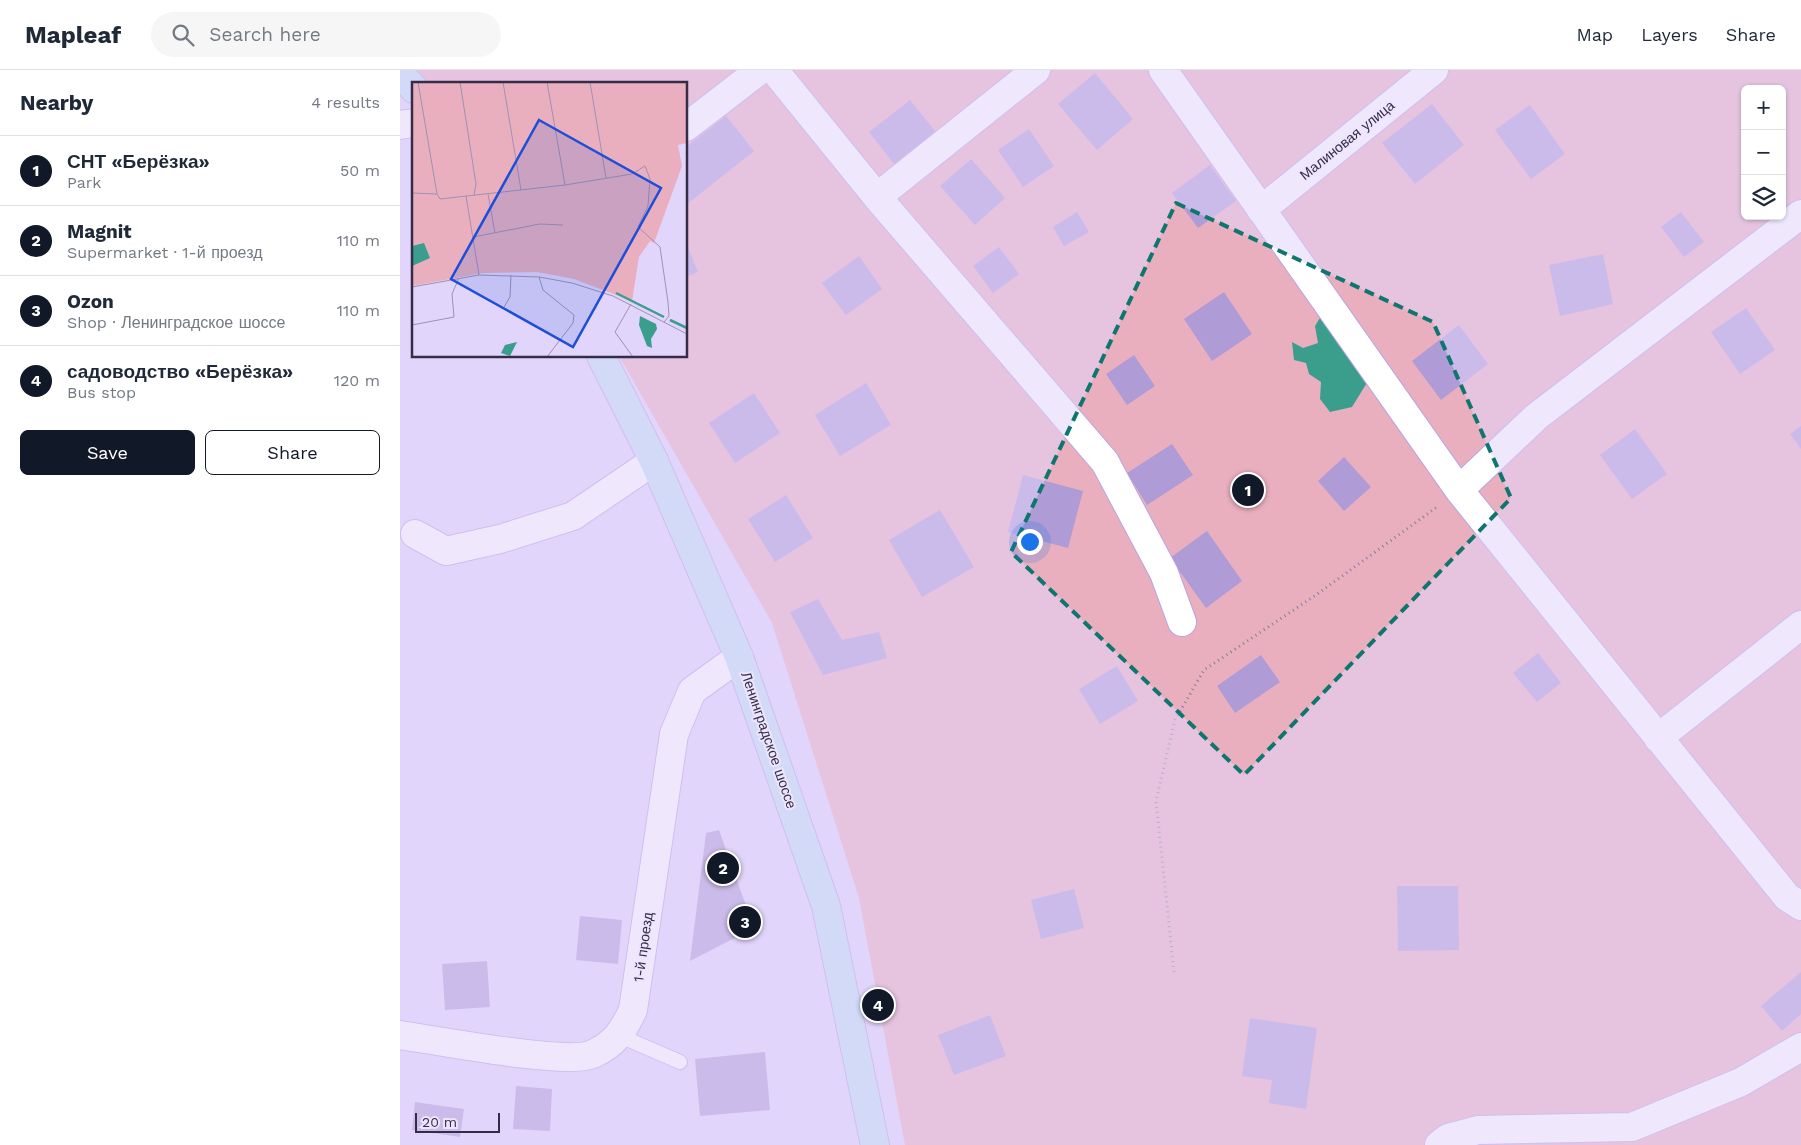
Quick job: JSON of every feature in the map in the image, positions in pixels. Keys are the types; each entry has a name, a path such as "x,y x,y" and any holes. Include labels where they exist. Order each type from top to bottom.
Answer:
{"main road":[{"path":"400,74 412,87"},
{"name":"Ленинградское шоссе","path":"602,358 654,461 740,657 826,906 875,1145"}],"street":[{"path":"688,124 760,70"},
{"path":"774,70 877,197 1105,462 1164,573 1182,622"},
{"path":"877,197 1036,70"},
{"path":"1163,70 1459,490 1787,898 1801,906"},
{"name":"Малиновая улица","path":"1261,210 1434,70"},
{"path":"1459,490 1536,417 1801,214"},
{"path":"415,534 446,551 500,539 572,516 654,461"},
{"path":"1658,738 1801,626"},
{"name":"1-й проезд","path":"620,1036 633,1010 674,734 692,691 740,657"},
{"path":"400,1035 560,1058 592,1054 620,1036"},
{"path":"1439,1145 1448,1138 1478,1130 1632,1127 1742,1082 1801,1047"}],"lane":[{"path":"620,1036 680,1062"}],"path":[{"path":"1174,972 1156,801 1175,720 1204,670 1316,594 1459,490"}],"highlighted area":[{"path":"1176,203 1433,322 1511,498 1244,775 1011,552"}],"shaded area":[{"path":"404,70 1801,70 1801,1145 905,1145 859,898 772,623 620,358 688,358 688,82 413,82"},
{"path":"1323,313 1368,381 1352,407 1330,412 1320,399 1321,382 1309,374 1306,363 1294,360 1292,342 1303,348 1318,343 1315,326"}],"building":[{"path":"1095,73 1133,119 1097,150 1058,104"},
{"path":"910,100 936,132 894,164 869,132"},
{"path":"1432,104 1464,145 1415,184 1382,143"},
{"path":"1530,105 1565,154 1531,179 1495,130"},
{"path":"726,116 754,151 688,203 688,145"},
{"path":"1029,129 1054,166 1023,187 998,150"},
{"path":"971,159 1005,198 975,225 940,186"},
{"path":"1210,165 1236,201 1198,228 1172,193"},
{"path":"1077,212 1089,232 1064,246 1053,227"},
{"path":"1681,212 1704,242 1684,257 1661,227"},
{"path":"999,247 1019,274 993,293 973,266"},
{"path":"688,248 698,272 688,276"},
{"path":"1603,254 1613,304 1560,316 1549,265"},
{"path":"859,256 882,289 846,315 822,283"},
{"path":"1224,292 1252,334 1212,361 1184,319"},
{"path":"1746,308 1775,350 1740,374 1711,332"},
{"path":"1459,325 1488,364 1441,400 1412,361"},
{"path":"1134,355 1155,386 1127,405 1106,374"},
{"path":"866,383 891,425 840,456 815,415"},
{"path":"754,393 780,433 735,463 709,423"},
{"path":"1801,426 1801,449 1790,434"},
{"path":"1635,429 1667,474 1632,499 1600,455"},
{"path":"1172,444 1193,475 1147,505 1127,473"},
{"path":"1344,457 1371,487 1344,511 1318,481"},
{"path":"1023,475 1083,491 1068,548 1008,532"},
{"path":"786,495 813,538 775,562 748,519"},
{"path":"940,510 974,567 922,597 889,540"},
{"path":"1207,531 1242,581 1206,608 1170,558"},
{"path":"818,599 842,640 879,632 887,658 823,675 790,612"},
{"path":"1538,653 1561,683 1537,702 1513,673"},
{"path":"1261,655 1280,682 1235,713 1217,686"},
{"path":"1117,666 1138,701 1100,724 1079,689"},
{"path":"719,830 754,928 690,961 706,833"},
{"path":"1397,886 1458,886 1459,950 1398,951"},
{"path":"1074,889 1084,928 1041,939 1031,900"},
{"path":"580,916 622,920 618,964 576,960"},
{"path":"487,961 490,1007 445,1010 442,964"},
{"path":"1801,972 1801,1014 1782,1031 1761,1006"},
{"path":"990,1015 1006,1056 954,1075 938,1035"},
{"path":"1250,1018 1317,1028 1306,1109 1269,1103 1272,1080 1242,1076"},
{"path":"765,1052 770,1110 700,1116 695,1059"},
{"path":"516,1086 552,1089 550,1131 513,1129"},
{"path":"415,1102 464,1109 460,1137 412,1130"}],"place":[{"name":"СНТ «Берёзка»","path":"1248,490"},
{"name":"Magnit","path":"723,868"},
{"name":"Ozon","path":"745,922"},
{"name":"садоводство «Берёзка»","path":"878,1005"}]}
